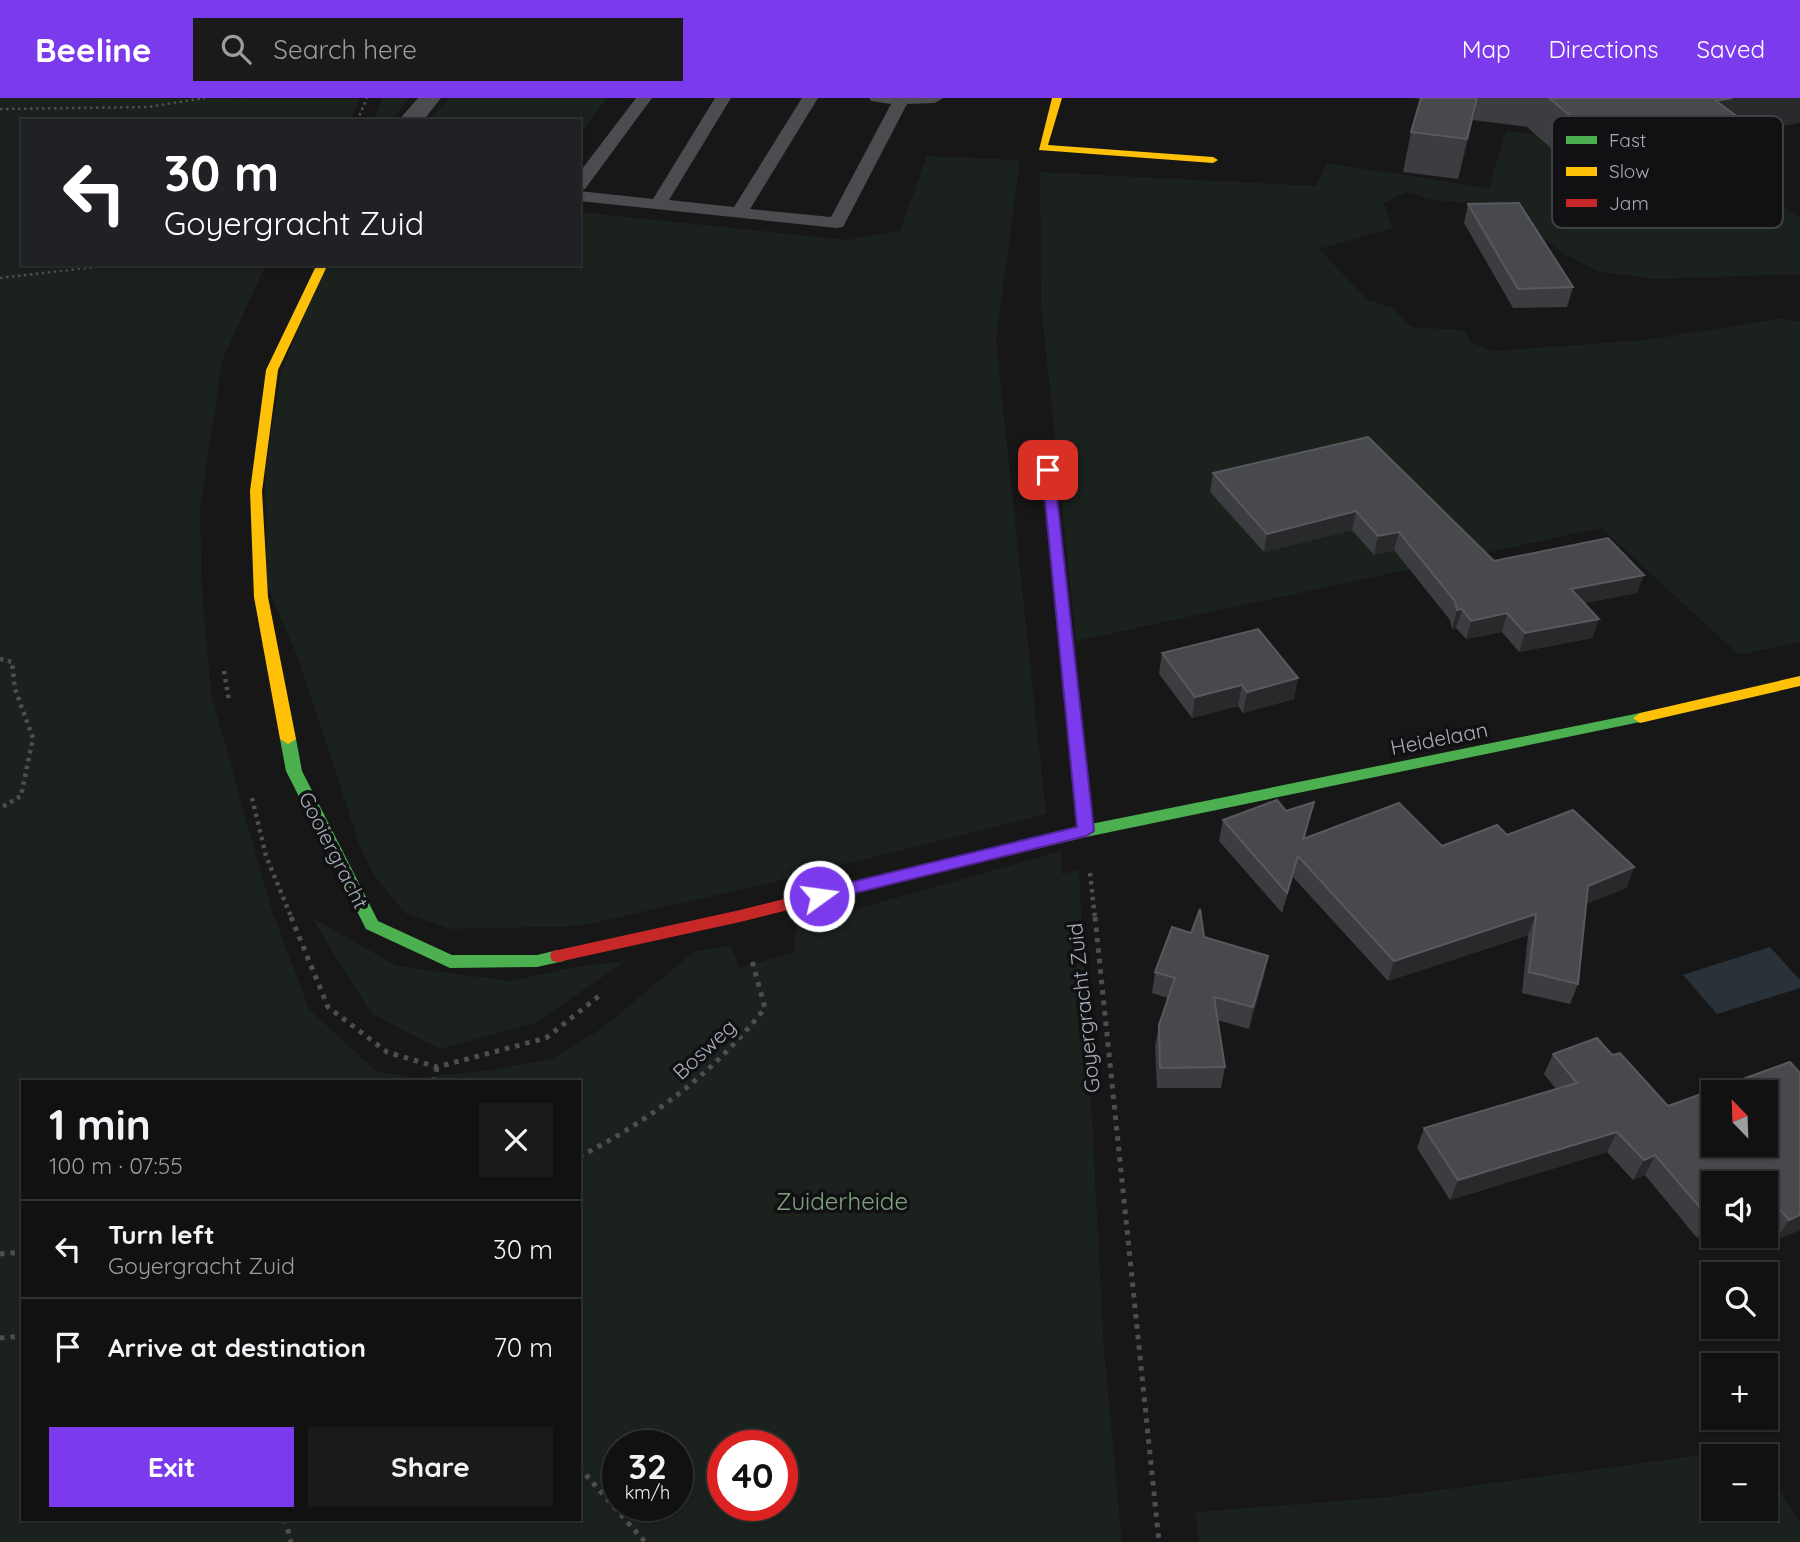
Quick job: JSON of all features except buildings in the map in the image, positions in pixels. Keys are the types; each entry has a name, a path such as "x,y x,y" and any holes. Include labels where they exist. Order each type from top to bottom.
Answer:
{"street":[{"path":"413,119 430,98"},
{"path":"1057,98 1042,148 1213,160"},
{"name":"Gooiergracht","path":"322,266 272,370 256,491 261,597 293,771 372,925 450,962 537,961 740,916 1086,831"},
{"path":"1048,470 1086,831"},
{"name":"Heidelaan","path":"1086,831 1706,705 1800,681"}],"lane":[{"path":"581,182 644,98"},
{"path":"658,204 723,98"},
{"path":"739,213 810,98"},
{"path":"877,98 935,98"},
{"path":"581,196 837,223 901,100"}],"path":[{"path":"0,109 148,107 205,98"},
{"path":"358,119 367,98"},
{"path":"0,278 105,266"},
{"path":"0,659 12,663 15,689 33,738 20,796 0,808"},
{"name":"Goyergracht Zuid","path":"1086,831 1159,1542"},
{"name":"Bosweg","path":"581,1156 624,1135 696,1082 740,1042 765,1008 740,916"},
{"path":"434,1080 437,1067"},
{"path":"0,1254 21,1252"},
{"path":"0,1338 21,1336"},
{"path":"581,1469 645,1542"},
{"path":"286,1521 291,1542"}],"green space":[{"name":"Zuiderheide","path":"0,98 360,99 351,119 21,119 21,266 265,266 222,361 200,511 202,591 211,694 271,908 309,1009 376,1071 414,1078 492,1070 551,1059 601,1029 695,951 731,946 739,968 794,952 796,926 1061,851 1062,874 1079,870 1104,1349 1122,1542 0,1542"},
{"path":"382,98 410,98 392,119 374,119"},
{"path":"449,98 607,98 581,132 581,119 430,119"},
{"path":"1506,131 1552,137 1552,228 1783,228 1783,207 1800,218 1800,274 1654,279 1597,271 1564,254 1520,220 1494,205 1433,200 1407,192 1383,203 1393,228 1319,249 1369,301 1392,307 1411,327 1463,330 1472,343 1494,351 1646,340 1782,318 1800,322 1800,642 1739,655 1601,528 1076,641 1041,303 1040,172 1316,186 1327,163 1489,188"},
{"path":"927,156 1020,160 996,341 1046,814 757,886 580,926 451,929 405,913 372,873 358,841 299,660 267,586 265,471 281,372 324,266 581,266 581,212 847,240 900,231"},
{"path":"311,917 397,966 510,981 575,967 626,961 535,1023 440,1049 372,1014"},
{"path":"1701,1455 1701,1521 1778,1521 1778,1487 1800,1523 1800,1542 1199,1542 1195,1512 1389,1497"}],"shaded area":[{"path":"1770,947 1800,980 1800,988 1717,1014 1683,975"}],"traffic: fast":[{"path":"1007,850 1086,831 1640,718"},
{"path":"288,739 294,771 372,925 450,962 537,961 558,956"}],"traffic: slow":[{"path":"1057,98 1042,148 1213,160"},
{"path":"288,739 261,597 256,491 272,370 322,266"},
{"path":"1048,470 1086,831"},
{"path":"1640,718 1800,681"}],"traffic: jam":[{"path":"558,956 740,916 1007,850"}],"route":[{"path":"819,896 1086,831 1048,470"}]}
